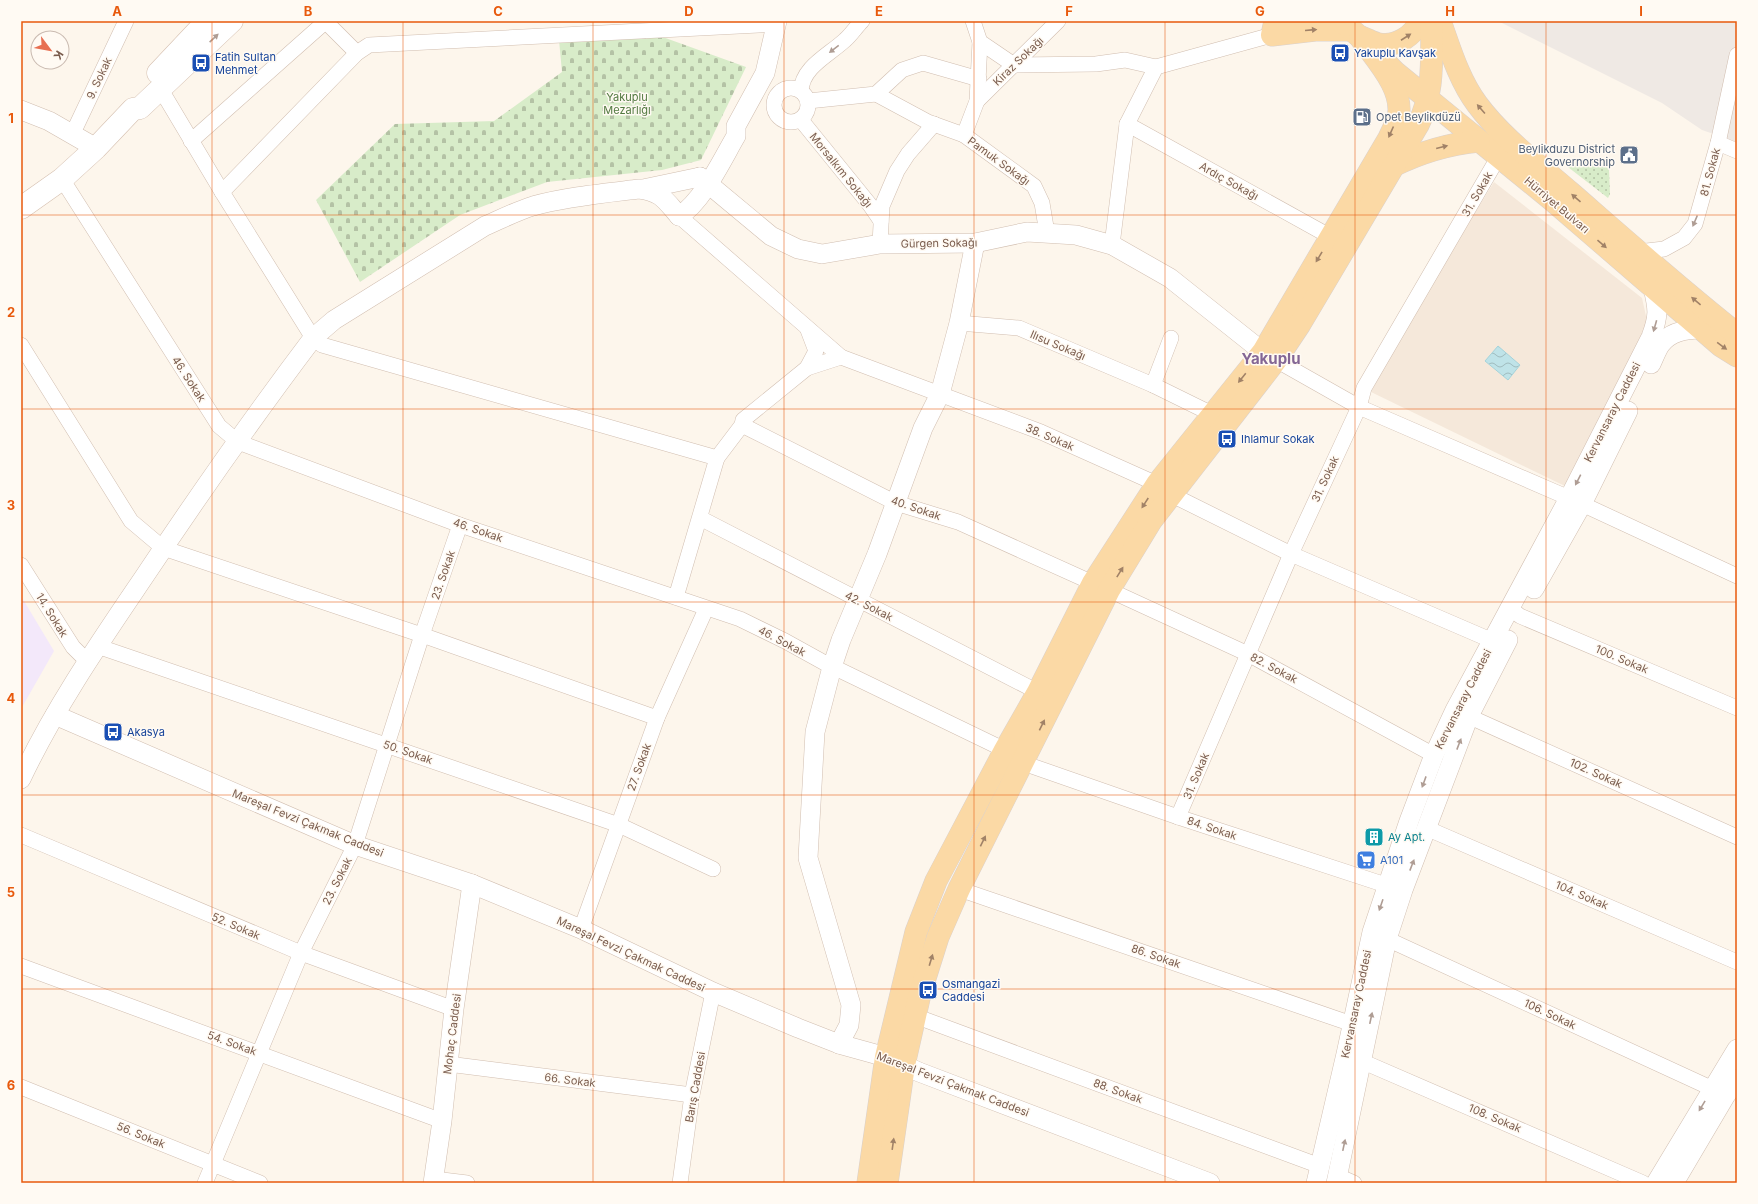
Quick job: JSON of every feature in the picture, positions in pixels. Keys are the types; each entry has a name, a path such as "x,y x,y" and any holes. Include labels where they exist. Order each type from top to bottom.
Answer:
{"main road":[{"path":"133,109 133,100 207,21"},
{"path":"21,208 62,179 96,148 133,109 140,108 232,21"},
{"path":"1273,28 1315,30 1350,29 1379,44 1395,44 1409,36 1417,28 1420,21"},
{"path":"1165,490 1270,356 1304,317 1418,125 1426,109 1432,73 1432,21"},
{"name":"Hürriyet Bulvarı","path":"1440,21 1454,59 1476,103 1517,146 1638,252 1737,334"},
{"path":"868,1183 895,1061 919,925 936,881 1005,750 1101,587 1165,490 1212,414 1270,356 1331,237 1389,138 1398,117 1399,104 1396,89 1350,29"},
{"name":"Hürriyet Bulvarı","path":"1350,29 1395,72 1499,156 1721,346 1737,356"},
{"path":"1393,166 1415,155 1446,146 1480,141"},
{"path":"887,1183 895,1061 915,1016 920,994 938,937 959,889 1023,763 1101,587"},
{"path":"1005,750 1023,763"}],"street":[{"name":"9. Sokak","path":"72,135 126,21"},
{"path":"191,141 325,21 357,53"},
{"path":"862,21 846,40 815,64 801,83 804,96 807,112 801,120 790,122 784,121 776,114 774,103 783,90 792,88 804,96 876,94 902,70 923,62 979,78"},
{"path":"973,21 980,42 1014,64 1096,64 1125,60 1156,67 1273,28"},
{"name":"Kiraz Sokağı","path":"977,101 1058,21"},
{"path":"222,192 357,53 369,45 777,23 764,73 736,126 736,136 704,181 680,201 677,208 679,216"},
{"name":"Pamuk Sokağı","path":"964,136 977,101 980,42"},
{"name":"81. Sokak","path":"1638,252 1664,249 1684,238 1695,224 1718,143 1737,55"},
{"path":"1112,245 1128,124 1156,67"},
{"path":"764,73 783,90"},
{"path":"160,88 222,192 313,338 322,345 717,458"},
{"name":"Pamuk Sokağı","path":"876,94 934,124 964,136 1034,186 1042,203 1047,233"},
{"path":"21,110 48,121 96,148"},
{"name":"Morsalkım Sokağı","path":"801,120 870,205 881,221"},
{"path":"880,244 882,206 897,171 908,154 934,124"},
{"name":"Ardıç Sokağı","path":"1128,124 1331,237"},
{"path":"1718,143 1737,151"},
{"name":"31. Sokak","path":"1178,817 1291,554 1359,407 1364,388 1499,156"},
{"name":"46. Sokak","path":"62,179 219,426 238,442 460,525 676,597 706,609 740,619 832,667 1005,750"},
{"path":"21,778 55,715 92,654 163,548 313,338 334,320 485,226 511,214 552,202 704,181"},
{"name":"Gürgen Sokağı","path":"704,181 771,236 798,249 822,254 880,244 975,243 1027,232 1076,235 1112,245 1170,278 1270,356"},
{"path":"639,189 652,191 661,196 679,216"},
{"path":"313,338 359,316 482,237 527,217 560,209 607,202 642,201 661,206 679,216"},
{"name":"38. Sokak","path":"679,216 841,357 1041,432 1165,490 1291,554 1493,641"},
{"path":"839,1044 849,1025 851,1006 808,858 815,732 832,667 841,640 877,554 923,428 940,394 959,323 975,243"},
{"name":"Kervansaray Caddesi","path":"1575,501 1651,336 1656,322 1658,307 1653,288"},
{"name":"Ilısu Sokağı","path":"959,323 1019,328 1153,385 1212,414"},
{"path":"807,328 816,351 808,368"},
{"name":"Kervansaray Caddesi","path":"1318,1174 1354,1057 1387,939 1395,888 1434,755 1462,713 1515,612 1661,344 1673,334 1687,329 1701,329"},
{"path":"1153,385 1171,338"},
{"path":"21,345 131,521 163,548 422,635 657,718"},
{"path":"1270,356 1359,407 1575,501 1737,576"},
{"path":"676,597 717,458 742,425 743,420 808,368 841,357"},
{"name":"40. Sokak","path":"742,425 896,502 958,522 1101,587"},
{"name":"42. Sokak","path":"700,518 1038,692"},
{"name":"23. Sokak","path":"205,1183 300,953 356,845 422,635 460,525"},
{"name":"14. Sokak","path":"21,565 73,648 92,654"},
{"name":"82. Sokak","path":"1101,587 1248,654 1434,755"},
{"name":"27. Sokak","path":"581,929 657,718 706,609"},
{"name":"Kervansaray Caddesi","path":"1342,1181 1354,1057 1352,1024 1372,932 1426,828 1462,713 1493,641 1515,612"},
{"name":"100. Sokak","path":"1515,612 1737,708"},
{"name":"50. Sokak","path":"92,654 388,745 619,825 713,869"},
{"name":"102. Sokak","path":"1462,713 1737,837"},
{"name":"Mareşal Fevzi Çakmak Caddesi","path":"55,715 356,845 472,884 581,929 713,992 798,1028 839,1044 895,1061 1210,1183"},
{"name":"84. Sokak","path":"1023,763 1178,817 1395,888"},
{"name":"104. Sokak","path":"1426,828 1737,962"},
{"name":"52. Sokak","path":"21,836 300,953 454,1009"},
{"name":"Mohaç Caddesi","path":"433,1181 442,1122 454,1009 472,884"},
{"name":"86. Sokak","path":"959,889 1352,1024"},
{"name":"106. Sokak","path":"1387,939 1719,1092"},
{"name":"54. Sokak","path":"21,966 442,1122"},
{"name":"Barış Caddesi","path":"680,1183 692,1095 713,992"},
{"name":"88. Sokak","path":"915,1016 1318,1174"},
{"path":"1671,1180 1719,1092 1733,1072 1737,1049"},
{"name":"108. Sokak","path":"1354,1057 1643,1183"},
{"name":"66. Sokak","path":"448,1064 692,1095"},
{"name":"56. Sokak","path":"21,1087 260,1183"},
{"path":"433,1181 467,1183"}],"shaded area":[{"path":"1498,21 1737,21 1737,142 1702,130 1662,103"},
{"path":"1494,182 1642,298 1648,325 1567,487 1371,392 1409,320"},
{"path":"21,596 54,651 21,709"}],"green space":[{"name":"Yakuplu Mezarlığı","path":"646,31 746,67 701,160 662,170 547,182 460,215 360,282 316,200 395,124 494,121 562,72 559,40"},
{"path":"1593,158 1609,169 1610,194 1608,198 1564,164 1567,161"}],"water":[{"path":"1498,346 1520,365 1508,380 1485,361"}],"place":[{"name":"Yakuplu Kavşak","path":"1340,53"},
{"name":"Fatih Sultan Mehmet","path":"201,63"},
{"name":"Opet Beylikdüzü","path":"1362,117"},
{"name":"Beylikduzu District Governorship","path":"1629,155"},
{"name":"Ihlamur Sokak","path":"1227,439"},
{"name":"Akasya","path":"113,732"},
{"name":"Ay Apt.","path":"1374,837"},
{"name":"A101","path":"1366,860"},
{"name":"Osmangazi Caddesi","path":"928,990"}],"district":[{"name":"Yakuplu","path":"1271,359"}]}
